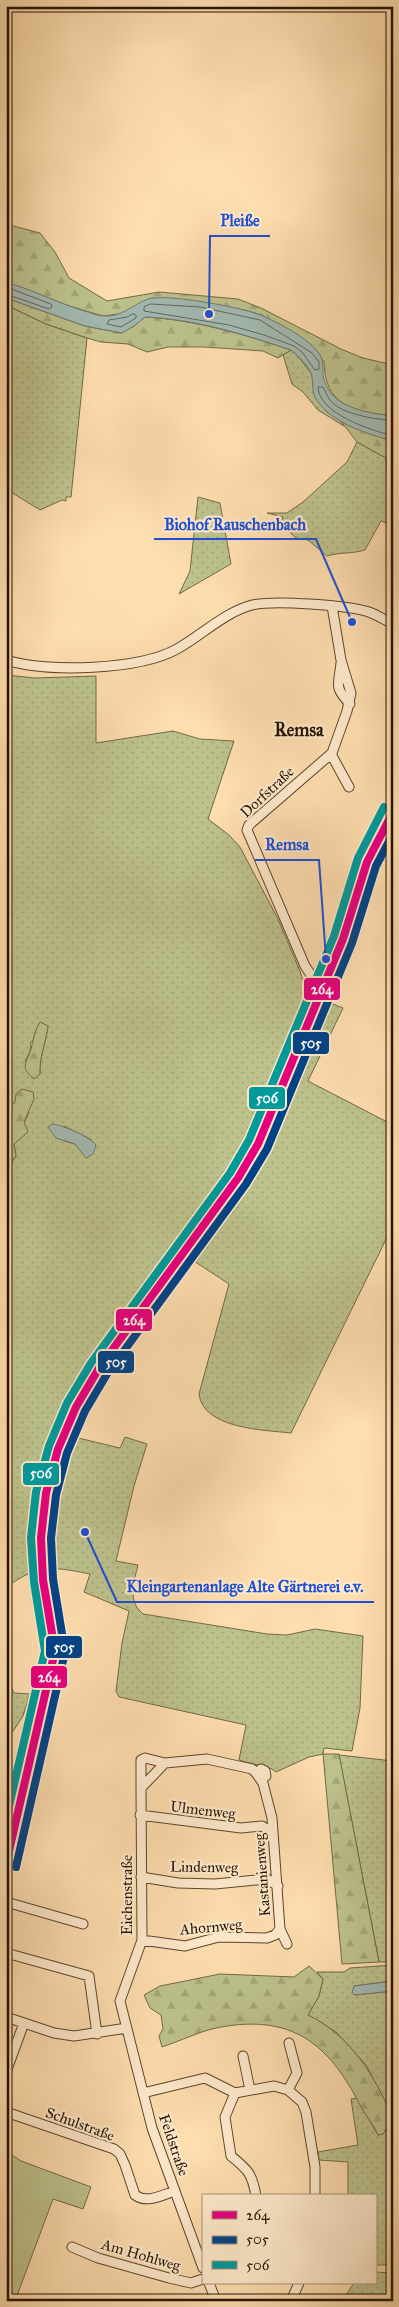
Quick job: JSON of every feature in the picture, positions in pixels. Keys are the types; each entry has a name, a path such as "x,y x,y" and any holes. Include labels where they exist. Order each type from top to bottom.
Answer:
{"street":[{"path":"6,660 19,664 49,667 99,667 136,662 165,655 236,611 253,605 352,608 370,613 393,624"},
{"name":"Dorfstraße","path":"323,986 313,978 304,966 247,830 249,825 331,754 350,704 338,688 337,679 341,660 332,606"},
{"path":"331,754 349,786"},
{"path":"6,1865 55,1650 53,1626 44,1584 40,1539 44,1501 52,1467 69,1423 98,1369 238,1178 258,1144 343,939 367,862 393,812"},
{"name":"Eichenstraße","path":"127,2028 120,2001 142,1940 141,1760 145,1758 165,1763"},
{"name":"Kastanienweg","path":"165,1763 207,1759 252,1769 260,1779 272,1818 280,1929 287,1944 267,1938"},
{"path":"141,1788 165,1763"},
{"name":"Ulmenweg","path":"140,1815 241,1828 262,1826"},
{"path":"272,1818 262,1826 273,1834"},
{"path":"277,1871 267,1880 278,1886"},
{"name":"Lindenweg","path":"141,1877 196,1883 267,1880"},
{"path":"6,1902 83,1924"},
{"path":"267,1938 275,1935 280,1929"},
{"name":"Ahornweg","path":"142,1940 185,1946 219,1937 267,1938"},
{"path":"6,1953 89,1976 97,2034"},
{"path":"6,2017 54,2033 74,2036 127,2028"},
{"path":"6,2072 24,2023"},
{"name":"Feldstraße","path":"127,2028 152,2128 202,2265"},
{"path":"288,2090 297,2073 289,2043"},
{"path":"243,2056 250,2090"},
{"path":"143,2093 205,2078 235,2093 274,2086 288,2090 302,2102 306,2112 315,2167 315,2194"},
{"path":"235,2093 225,2117 231,2156 248,2170 252,2176 256,2194"},
{"name":"Schulstraße","path":"6,2112 114,2149 120,2154 135,2196 146,2200 175,2191"},
{"name":"Am Hohlweg","path":"72,2247 98,2258 169,2278 191,2283 202,2279"},
{"path":"209,2284 216,2301"},
{"path":"291,2301 299,2284"}],"green space":[{"path":"6,224 40,233 55,252 69,278 107,301 159,292 238,299 261,308 341,349 363,358 393,365 393,416 366,412 344,404 329,388 325,376 324,361 262,315 201,302 150,299 126,313 103,316 69,306 6,282"},
{"path":"6,298 85,326 121,333 145,317 182,321 219,329 291,350 278,358 263,351 204,347 168,347 147,352 128,344 101,342 46,324 6,305"},
{"path":"6,305 46,324 87,338 71,497 66,497 66,501 62,500 40,510 6,489"},
{"path":"291,350 311,373 326,411 341,421 344,426 318,410 303,392 292,384 283,355"},
{"path":"341,421 393,441 393,473 388,477 386,458 357,442"},
{"path":"357,442 386,458 388,477 393,473 393,525 381,521 365,550 327,556 308,540 296,538 281,524 283,517 267,513 287,513 303,502 347,462"},
{"path":"198,497 220,503 231,564 179,594 190,571"},
{"path":"6,675 35,678 96,676 96,743 173,731 200,739 234,741 208,819 229,835 240,847 278,919 300,971 307,994 343,1008 308,1081 393,1125 393,1225 291,1433 237,1426 211,1414 203,1406 199,1394 229,1284 174,1248 91,1367 55,1429 70,1436 120,1448 125,1437 147,1444 134,1486 116,1561 138,1565 133,1597 138,1609 143,1614 267,1634 287,1635 315,1629 363,1636 360,1708 352,1751 324,1748 323,1754 309,1757 276,1772 272,1769 239,1760 246,1725 119,1697 116,1691 122,1643 129,1611 84,1592 90,1574 63,1569 38,1570 22,1577 6,1589 6,1161 12,1162 16,1156 14,1144 29,1112 15,1102 9,1117 12,1141 6,1146","holes":["48,1026 41,1062 40,1074 25,1061 30,1052 31,1042","64,1126 92,1140 81,1149 75,1144 64,1141"]},
{"path":"40,1022 48,1026 40,1074 34,1079 25,1067"},
{"path":"22,1089 33,1092 34,1099 24,1122 28,1132 14,1144 16,1156 11,1162 6,1161 6,1146 12,1140 8,1110 15,1102 16,1094"},
{"path":"6,1676 14,1693 30,1694 23,1716 6,1742"},
{"path":"323,1754 339,1754 379,1962 342,1964"},
{"path":"339,1755 393,1761 393,1962 379,1962"},
{"path":"393,1965 393,1981 354,1986 355,1995 393,1991 393,2117 366,2065 336,2032 308,2015 319,1996 323,1979 317,1972 344,1972 350,1968"},
{"path":"309,1966 323,1979 319,1996 308,2015 337,2034 349,2045 369,2072 393,2118 383,2134 378,2135 348,2083 334,2064 320,2049 304,2037 286,2029 265,2025 242,2024 209,2030 162,2047 159,2036 163,2029 161,2015 150,2008 144,1995 160,1986 220,1974 294,1977"},
{"path":"357,2098 378,2135 383,2134 393,2117 393,2265 376,2265 376,2194 348,2194 348,2162 319,2160 318,2152 358,2145 351,2099"},
{"path":"6,2151 21,2161 91,2187 83,2209 53,2199 15,2301 6,2301"},
{"path":"376,2272 393,2273 393,2301 342,2301 353,2284 376,2284"}],"water":[{"path":"6,282 74,308 101,316 115,315 148,299 170,298 206,302 241,309 263,316 299,335 317,351 322,361 324,379 334,397 342,403 362,411 393,416 393,441 361,431 331,415 314,396 312,376 309,370 291,350 219,328 164,318 145,317 122,333 85,326 6,298"},
{"path":"52,1124 88,1138 96,1145 93,1154 86,1158 75,1144 56,1138 48,1127"},
{"path":"393,1981 393,1991 355,1995 352,1993 354,1986"}],"transit line":[{"name":"506","path":"6,1819 45,1651 34,1582 31,1538 36,1492 49,1446 67,1403 91,1363 230,1173 249,1140 334,936 358,858 384,807"},
{"name":"264","path":"6,1864 55,1651 43,1580 41,1538 46,1493 58,1449 76,1407 99,1368 238,1178 258,1144 343,939 367,862 393,812"},
{"name":"505","path":"16,1867 65,1652 53,1579 51,1538 56,1495 67,1453 85,1411 107,1374 246,1184 267,1149 352,943 376,866 393,834"}],"place":[{"name":"Pleiße","path":"209,314"},
{"name":"Biohof Rauschenbach","path":"352,622"},
{"name":"Remsa","path":"326,959"},
{"name":"Kleingartenanlage Alte Gärtnerei e.v.","path":"85,1532"}],"district":[{"name":"Remsa","path":"299,730"}]}
